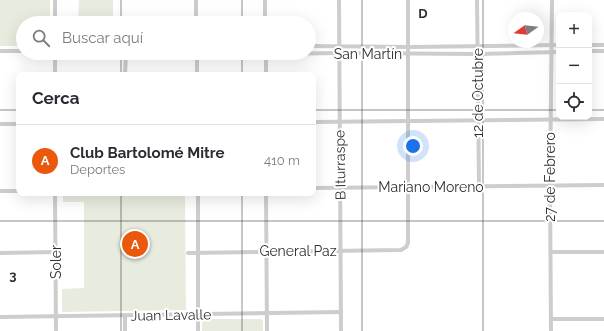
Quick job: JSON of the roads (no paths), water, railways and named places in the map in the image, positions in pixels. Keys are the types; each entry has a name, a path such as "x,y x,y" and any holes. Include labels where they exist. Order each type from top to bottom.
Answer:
{"street":[{"path":"55,0 55,16"},
{"path":"196,0 196,16"},
{"path":"265,0 265,16"},
{"name":"B Iturraspe","path":"339,0 341,331"},
{"path":"408,0 408,187"},
{"name":"12 de Octubre","path":"477,0 478,186"},
{"name":"27 de Febrero","path":"551,331 550,120 552,0"},
{"name":"San Martín","path":"316,46 409,47 556,45"},
{"path":"592,45 604,45"},
{"path":"0,51 16,51"},
{"path":"592,52 604,51"},
{"name":"San Martín","path":"316,53 478,54 556,52"},
{"path":"55,60 55,72"},
{"path":"125,60 125,72"},
{"path":"197,60 197,72"},
{"path":"266,60 266,72"},
{"path":"316,122 604,119"},
{"path":"0,124 16,124"},
{"name":"Mariano Moreno","path":"316,188 604,185"},
{"name":"General Paz","path":"188,253 401,250 406,247 408,243 408,187"},
{"path":"0,191 16,191"},
{"name":"Soler","path":"55,196 56,331"},
{"path":"198,196 198,331"},
{"path":"266,196 267,331"},
{"path":"0,253 56,252"},
{"path":"551,252 604,252"},
{"name":"Juan Lavalle","path":"0,317 341,312"},
{"path":"125,316 125,331"},
{"path":"551,319 604,319"}],"place":[{"name":"Club Bartolomé Mitre","path":"135,244"}]}
